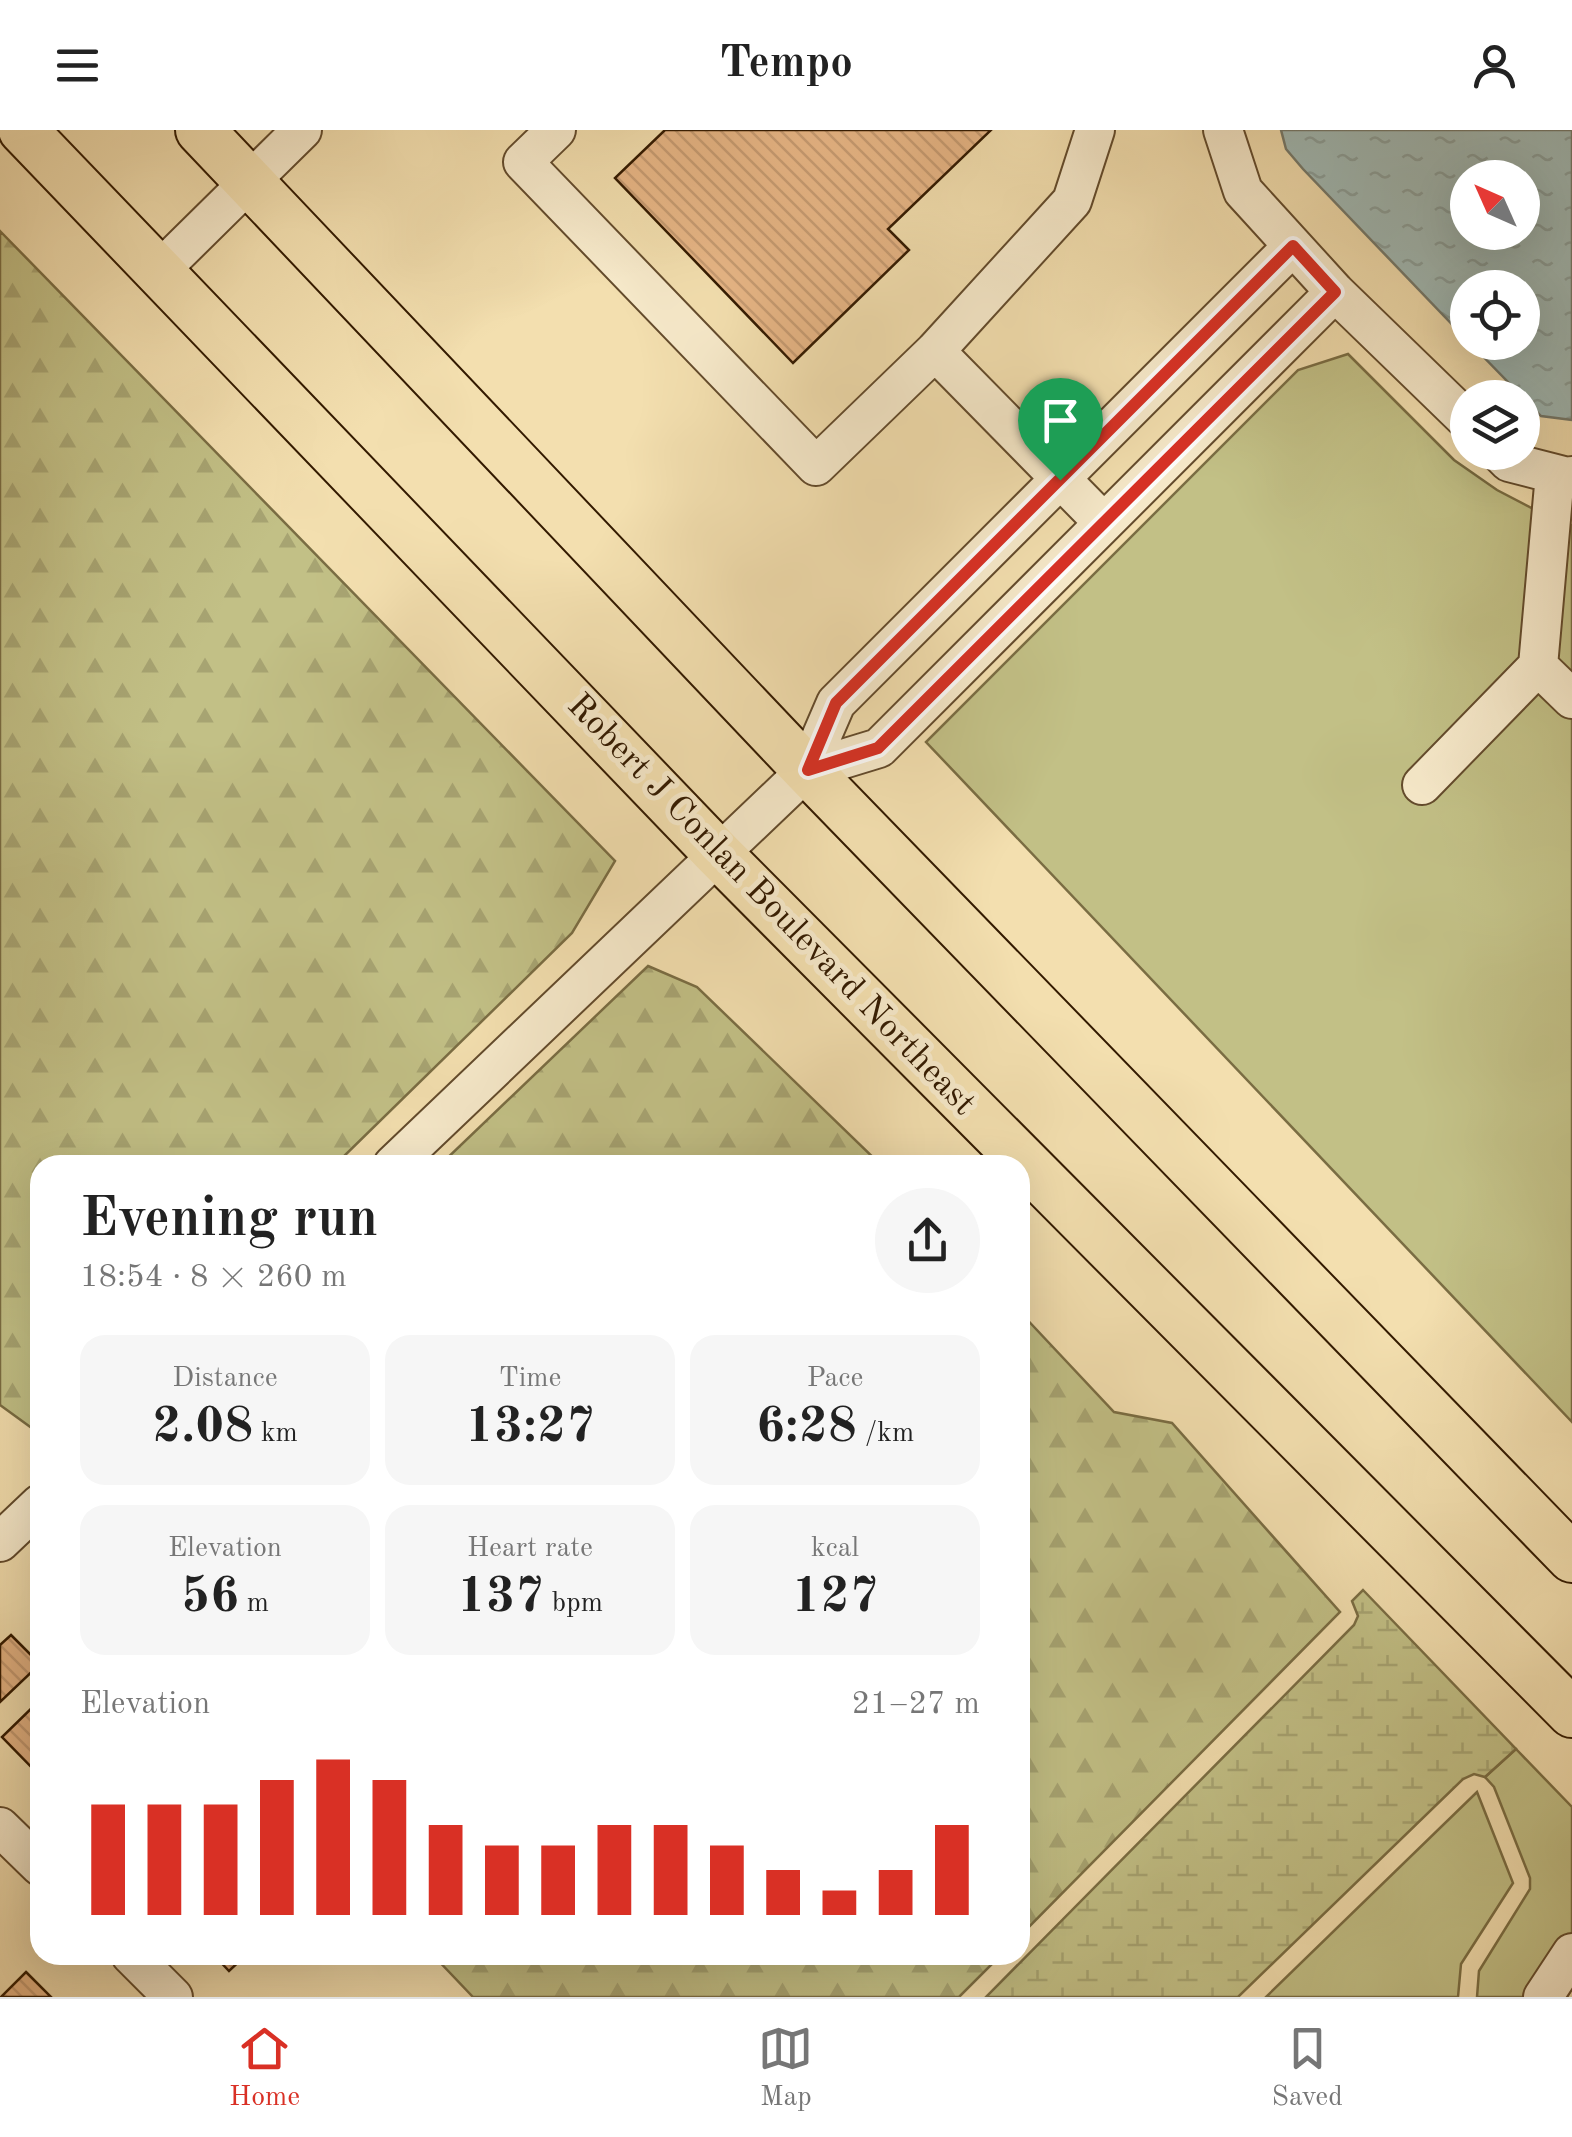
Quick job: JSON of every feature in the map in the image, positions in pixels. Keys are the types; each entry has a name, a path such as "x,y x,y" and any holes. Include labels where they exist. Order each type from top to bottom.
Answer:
{"main road":[{"name":"Robert J Conlan Boulevard Northeast","path":"23,130 718,854 1017,1155"},
{"path":"200,130 808,770 1572,1558"},
{"name":"Robert J Conlan Boulevard Northeast","path":"1030,1168 1572,1713"}],"street":[{"path":"159,271 302,130"},
{"path":"556,130 523,162 816,466 935,351 1072,201 1095,130"},
{"path":"1223,130 1243,191 1335,292 1450,404"},
{"path":"404,1155 808,770 836,703 1293,246"},
{"path":"808,770 878,748 1335,292"},
{"path":"935,351 1104,522"},
{"path":"1422,785 1538,666 1564,475"},
{"path":"1538,666 1572,699"},
{"path":"0,1542 30,1514"},
{"path":"0,1826 30,1856"},
{"path":"1543,1997 1572,1952"},
{"path":"140,1965 173,1997"}],"green space":[{"path":"0,231 615,861 572,933 345,1155 30,1155 30,1427 0,1405"},
{"path":"1348,354 1450,456 1450,470 1468,470 1497,490 1568,527 1572,525 1572,1422 926,742 1298,370"},
{"path":"648,966 697,987 871,1155 450,1155"},
{"path":"1030,1323 1114,1412 1172,1423 1340,1612 1030,1926"},
{"path":"1363,1590 1516,1749 1485,1777 1474,1774 1463,1779 1238,1997 986,1997 1018,1965 1030,1965 1030,1953 1354,1625 1358,1616 1352,1601"},
{"path":"1516,1749 1572,1807 1572,1989 1567,1997 1477,1997 1479,1971 1530,1889 1530,1878 1494,1787 1485,1777"},
{"path":"1477,1792 1513,1883 1461,1964 1458,1997 1266,1997"},
{"path":"443,1965 991,1965 959,1997 473,1997"}],"water":[{"path":"1281,130 1572,130 1572,420 1541,416 1540,380 1506,380 1487,360 1540,360 1540,270 1450,270 1450,322 1286,149"}],"building":[{"path":"665,130 991,130 888,229 909,250 793,363 615,178"},
{"path":"11,1635 30,1654 30,1674 0,1702 0,1645"},
{"path":"30,1710 30,1766 2,1737"},
{"path":"26,1972 51,1997 1,1997"}],"route":[{"path":"1293,246 1335,292 878,748 808,770 836,703 1060,480 1293,246"}]}
